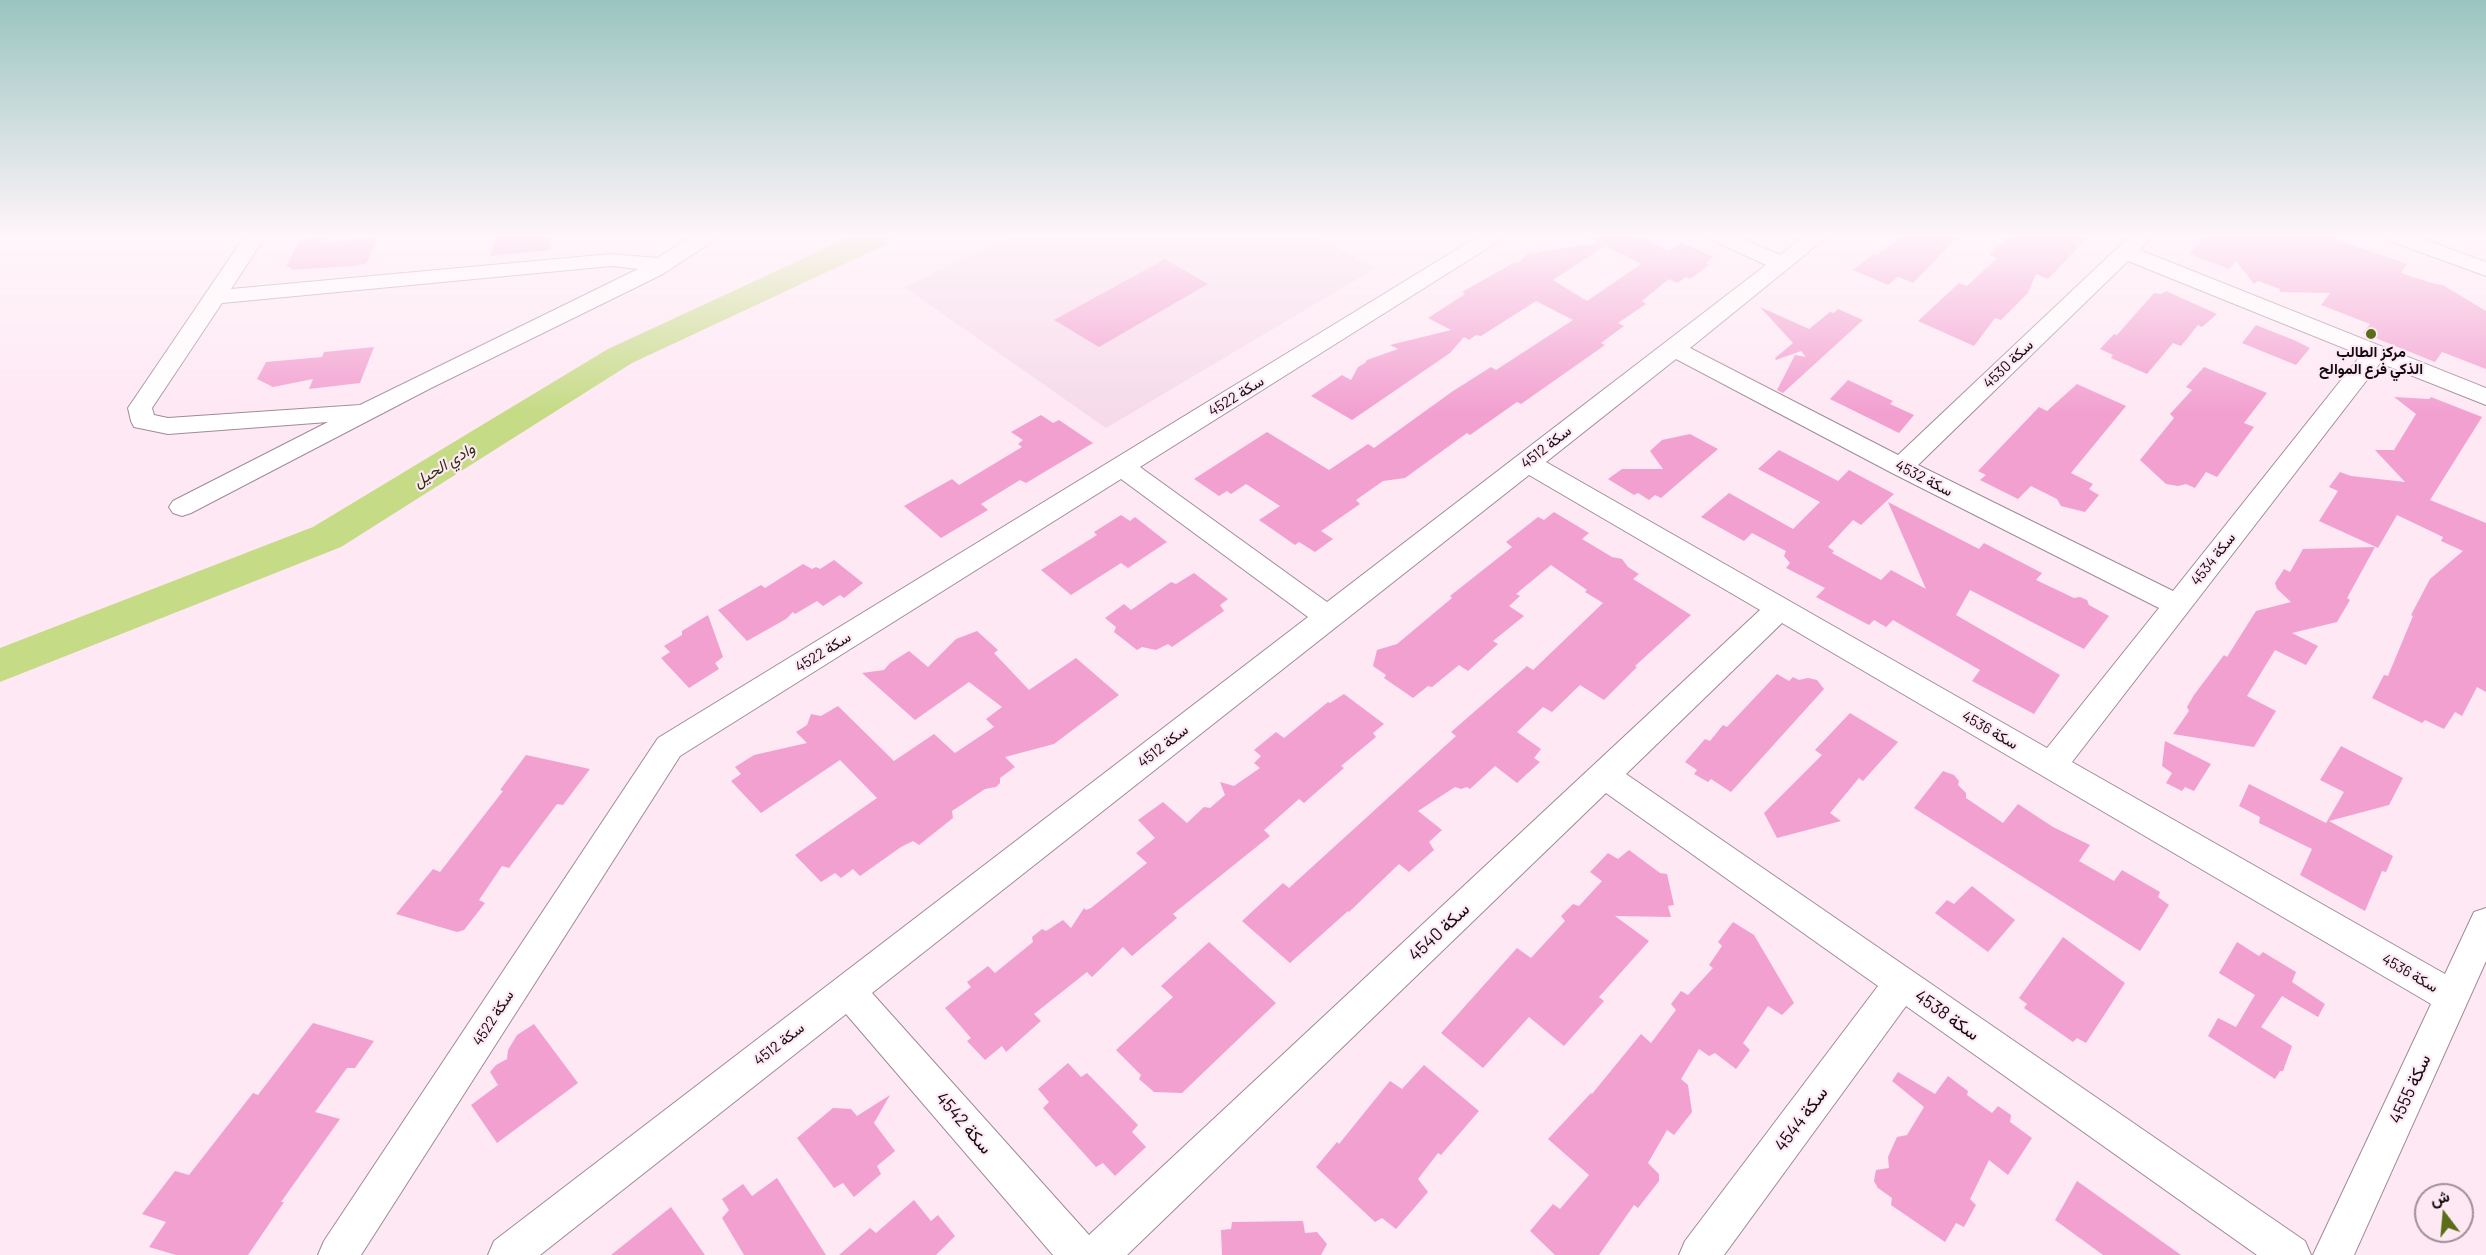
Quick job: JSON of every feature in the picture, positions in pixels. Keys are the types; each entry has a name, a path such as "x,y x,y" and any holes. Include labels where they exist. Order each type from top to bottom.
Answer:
{"street":[{"path":"229,296 214,297 140,408 143,421 168,426 370,411"},
{"path":"182,507 602,296"},
{"name":"سكة 4522","path":"338,1255 669,747 1397,296"},
{"name":"سكة 4512","path":"508,1255 1740,296"},
{"name":"سكة 4530","path":"1901,467 2079,296"},
{"path":"2247,296 2375,353 2486,397"},
{"name":"سكة 4532","path":"1673,348 1901,467 2177,605"},
{"name":"سكة 4534","path":"2051,766 2375,353"},
{"name":"سكة 4536","path":"1527,462 2453,998"},
{"path":"1121,466 1328,617"},
{"name":"سكة 4540","path":"1098,1255 1780,609"},
{"name":"سكة 4538","path":"1604,775 2291,1255"},
{"name":"سكة 4555","path":"2333,1255 2486,923"},
{"name":"سكة 4544","path":"1700,1255 1902,983"},
{"name":"سكة 4542","path":"848,991 1080,1255"}],"shaded area":[{"path":"916,296 1329,296 1106,428"}],"building":[{"path":"1098,296 1188,296 1099,347 1054,320"},
{"path":"1463,296 1578,296 1587,301 1595,296 1649,296 1642,301 1646,304 1618,323 1624,326 1601,343 1605,345 1521,404 1517,402 1470,435 1467,433 1405,478 1383,481 1356,500 1360,504 1321,531 1333,539 1315,552 1299,542 1295,545 1259,520 1280,506 1246,484 1231,494 1227,491 1219,496 1194,479 1267,432 1329,470 1368,444 1374,448 1453,391 1491,367 1496,370 1573,320 1536,301 1481,336 1476,335 1469,340 1464,337 1450,353 1352,420 1311,396 1342,375 1351,380 1358,367 1367,360 1398,349 1390,345 1451,330 1428,318"},
{"path":"1945,296 2025,296 2001,320 1995,318 1974,346 1918,321"},
{"path":"2152,296 2176,296 2217,314 2202,327 2198,325 2181,346 2173,343 2147,374 2111,358 2113,355 2100,349 2114,334 2117,335"},
{"path":"2328,296 2460,296 2486,311 2486,369 2442,352 2435,362 2363,333 2370,324 2321,305"},
{"path":"1760,307 1809,329 1830,312 1834,313 1838,309 1863,320 1783,393 1777,390 1795,355 1806,357 1801,351 1776,360 1775,358 1793,343"},
{"path":"2256,325 2310,348 2296,365 2242,343"},
{"path":"374,347 360,383 309,389 313,379 273,387 257,379 266,362 322,357 324,352"},
{"path":"2204,367 2267,393 2244,423 2254,427 2217,477 2206,472 2195,488 2186,484 2178,486 2166,484 2140,460 2174,418 2170,414 2192,390 2186,387"},
{"path":"1848,380 1893,401 1890,404 1914,415 1899,433 1830,399"},
{"path":"2077,384 2126,406 2071,473 2093,484 2089,489 2099,495 2085,512 2061,506 2057,499 2031,486 2018,499 1980,480 1986,475 1978,471 2039,407 2047,411"},
{"path":"2394,397 2429,399 2431,397 2482,417 2430,500 2486,523 2486,692 2477,687 2462,716 2455,712 2444,729 2425,720 2422,723 2372,698 2384,675 2388,676 2413,616 2411,615 2430,579 2463,551 2441,541 2443,537 2397,515 2378,548 2319,521 2338,491 2329,487 2340,472 2351,476 2405,482 2375,450 2394,450 2416,414"},
{"path":"1041,415 1053,423 1059,420 1093,443 1026,483 1020,480 981,504 988,510 941,538 904,506 952,479 959,485 1022,447 1018,444 1023,440 1011,432"},
{"path":"1690,434 1718,449 1661,498 1655,495 1649,500 1638,493 1634,495 1608,479 1622,469 1663,469 1650,451 1662,440"},
{"path":"1779,450 1838,481 1849,470 1894,494 1861,525 1853,520 1828,547 1834,551 1832,553 1881,580 1891,570 1926,589 1888,502 1979,549 1984,543 2042,573 2036,580 2074,598 2080,597 2087,600 2089,605 2109,616 2084,649 1970,590 1956,615 2060,675 2034,714 1972,681 1980,670 1893,620 1886,627 1874,620 1869,625 1816,597 1825,588 1786,568 1790,563 1784,556 1786,551 1752,533 1744,541 1701,517 1729,493 1793,529 1820,502 1758,469"},
{"path":"1554,512 1589,533 1582,539 1612,557 1622,559 1628,567 1639,574 1633,579 1691,615 1635,666 1637,667 1604,700 1580,685 1552,712 1543,707 1517,732 1541,749 1534,758 1540,762 1517,783 1495,766 1470,789 1455,787 1418,811 1442,830 1429,842 1434,850 1409,872 1399,864 1349,912 1290,963 1242,921 1283,883 1289,888 1456,736 1451,732 1527,666 1533,670 1603,603 1551,565 1516,594 1520,596 1509,606 1524,616 1493,641 1498,644 1468,671 1459,665 1432,687 1428,686 1413,698 1384,678 1386,675 1373,666 1377,650 1397,644 1452,598 1450,596 1512,547 1506,542 1538,517 1544,520"},
{"path":"1121,515 1130,521 1135,517 1167,542 1128,568 1121,563 1071,595 1041,570 1097,535 1094,532"},
{"path":"2375,547 2347,598 2350,600 2337,622 2292,633 2318,646 2306,665 2275,650 2247,696 2276,711 2254,747 2173,734 2189,711 2187,707 2194,695 2224,655 2227,657 2256,611 2291,602 2277,589 2275,583 2284,569 2290,572 2303,549"},
{"path":"834,560 863,583 844,598 840,595 823,606 817,601 795,614 793,612 786,619 747,641 718,610 761,585 765,588 803,564 812,569 816,567 820,569"},
{"path":"1194,573 1228,599 1220,605 1224,611 1172,647 1168,644 1156,650 1142,647 1137,650 1114,632 1116,627 1105,618 1124,604 1131,610 1171,582 1176,584"},
{"path":"708,615 723,657 715,663 719,669 689,688 661,658 670,652 664,646 682,635 682,631"},
{"path":"977,631 998,650 994,653 1029,690 1076,658 1119,695 1054,744 1005,757 1015,767 1000,778 1000,783 996,787 985,789 952,811 953,818 919,845 913,841 901,847 860,876 853,869 841,878 835,873 821,882 795,855 877,798 840,760 761,813 731,781 741,774 735,767 754,755 807,743 796,732 807,725 811,714 821,716 838,706 894,761 934,734 955,753 994,727 986,719 1002,707 969,682 915,720 862,673 884,670 890,663 909,651 928,667 956,639"},
{"path":"1777,674 1789,681 1793,677 1799,680 1808,678 1817,680 1824,689 1731,792 1711,779 1708,782 1694,774 1697,770 1685,762 1705,739 1710,741 1723,725 1727,727"},
{"path":"1344,694 1384,724 1373,733 1376,737 1341,766 1344,768 1304,803 1299,799 1264,830 1270,836 1173,914 1177,918 1132,956 1123,947 1092,977 1087,972 1034,1014 1041,1021 1006,1052 1002,1046 985,1060 967,1041 971,1038 945,1008 971,987 967,982 988,966 995,973 1033,942 1032,937 1042,929 1046,931 1063,920 1071,928 1084,908 1086,910 1091,908 1147,863 1136,853 1155,838 1138,820 1163,802 1187,823 1204,807 1210,808 1225,795 1220,782 1234,786 1260,768 1254,763 1261,756 1254,750 1276,732 1284,738 1328,702"},
{"path":"1850,713 1898,742 1863,781 1859,778 1830,813 1841,821 1777,838 1764,813 1822,755 1815,750"},
{"path":"2165,741 2211,764 2194,791 2185,787 2182,791 2166,783 2172,773 2162,766"},
{"path":"2341,746 2403,778 2389,805 2329,821 2393,856 2386,872 2382,871 2365,911 2300,875 2312,849 2259,823 2260,817 2239,806 2249,784 2326,823 2344,792 2320,780"},
{"path":"526,755 590,769 563,805 557,804 509,868 502,866 479,900 485,903 464,930 457,932 396,914 433,869 440,872 503,791 500,790"},
{"path":"1943,771 1954,775 1959,781 1958,785 1966,793 1966,798 2003,823 2018,804 2053,827 2090,845 2079,861 2114,881 2122,870 2160,892 2158,897 2169,905 2140,951 1914,808"},
{"path":"1629,850 1660,873 1667,874 1674,905 1668,906 1671,917 1615,916 1649,941 1599,997 1604,1001 1564,1046 1529,1017 1483,1068 1441,1033 1517,948 1531,958 1565,921 1561,916 1573,904 1579,906 1602,881 1590,872 1608,853 1618,859"},
{"path":"1972,886 2015,920 1988,952 1935,913 1947,900 1954,904"},
{"path":"1733,922 1754,935 1794,1003 1782,1015 1768,1006 1743,1043 1750,1050 1736,1069 1715,1053 1709,1056 1699,1049 1681,1079 1688,1085 1692,1112 1674,1135 1667,1130 1648,1163 1659,1174 1659,1181 1638,1208 1634,1205 1599,1255 1555,1255 1530,1231 1553,1204 1560,1209 1589,1175 1548,1139 1592,1094 1641,1034 1651,1043 1676,1010 1671,1004 1681,991 1688,995 1713,968 1709,965 1722,946 1718,942"},
{"path":"2063,937 2125,983 2086,1043 2077,1038 2073,1042 2024,1008 2027,1004 2019,998"},
{"path":"1209,942 1276,1003 1182,1093 1154,1092 1139,1079 1141,1075 1116,1050 1173,997 1161,986"},
{"path":"2237,942 2259,956 2263,952 2296,972 2292,982 2325,1004 2318,1017 2282,996 2261,1027 2292,1046 2283,1071 2280,1071 2275,1079 2208,1036 2218,1018 2236,1027 2255,995 2219,973"},
{"path":"313,1023 374,1041 355,1068 347,1068 315,1112 340,1119 281,1202 284,1202 248,1255 176,1255 149,1247 166,1222 142,1214 175,1171 189,1175 253,1093 258,1095"},
{"path":"534,1024 578,1083 497,1143 471,1105 498,1085 490,1072 496,1065 507,1059 508,1050 517,1035"},
{"path":"1068,1063 1081,1077 1087,1073 1138,1125 1132,1132 1146,1147 1115,1176 1103,1163 1096,1167 1043,1108 1049,1102 1038,1089"},
{"path":"1424,1065 1479,1111 1441,1155 1438,1153 1418,1179 1428,1192 1396,1229 1382,1218 1375,1222 1316,1167 1337,1142 1339,1144 1390,1081 1402,1089"},
{"path":"1898,1072 1935,1094 1948,1076 1968,1091 1967,1095 1992,1113 1998,1106 2011,1115 2010,1122 2032,1138 2008,1175 1989,1160 1970,1199 1976,1205 1964,1227 1956,1223 1945,1242 1891,1205 1892,1198 1878,1188 1874,1181 1876,1170 1889,1168 1888,1157 1897,1137 1907,1135 1924,1107 1892,1081"},
{"path":"890,1095 874,1123 895,1151 877,1166 881,1174 854,1197 843,1183 834,1188 797,1138 833,1108 851,1109 857,1116"},
{"path":"777,1178 826,1255 744,1255 722,1218 729,1210 722,1199 743,1184 752,1196"},
{"path":"2077,1181 2181,1255 2103,1255 2055,1220"},
{"path":"914,1200 931,1221 938,1215 955,1236 936,1255 839,1255 870,1228 876,1233"},
{"path":"671,1207 705,1255 611,1255"},
{"path":"1303,1221 1305,1233 1317,1232 1327,1244 1321,1255 1222,1255 1221,1230 1231,1229 1232,1222"}],"waterway":[{"name":"وادي الحيل","path":"0,666 327,537 620,356 750,296"}],"place":[{"name":"مركز الطالب الذكي فرع الموالح","path":"2371,334"}]}
